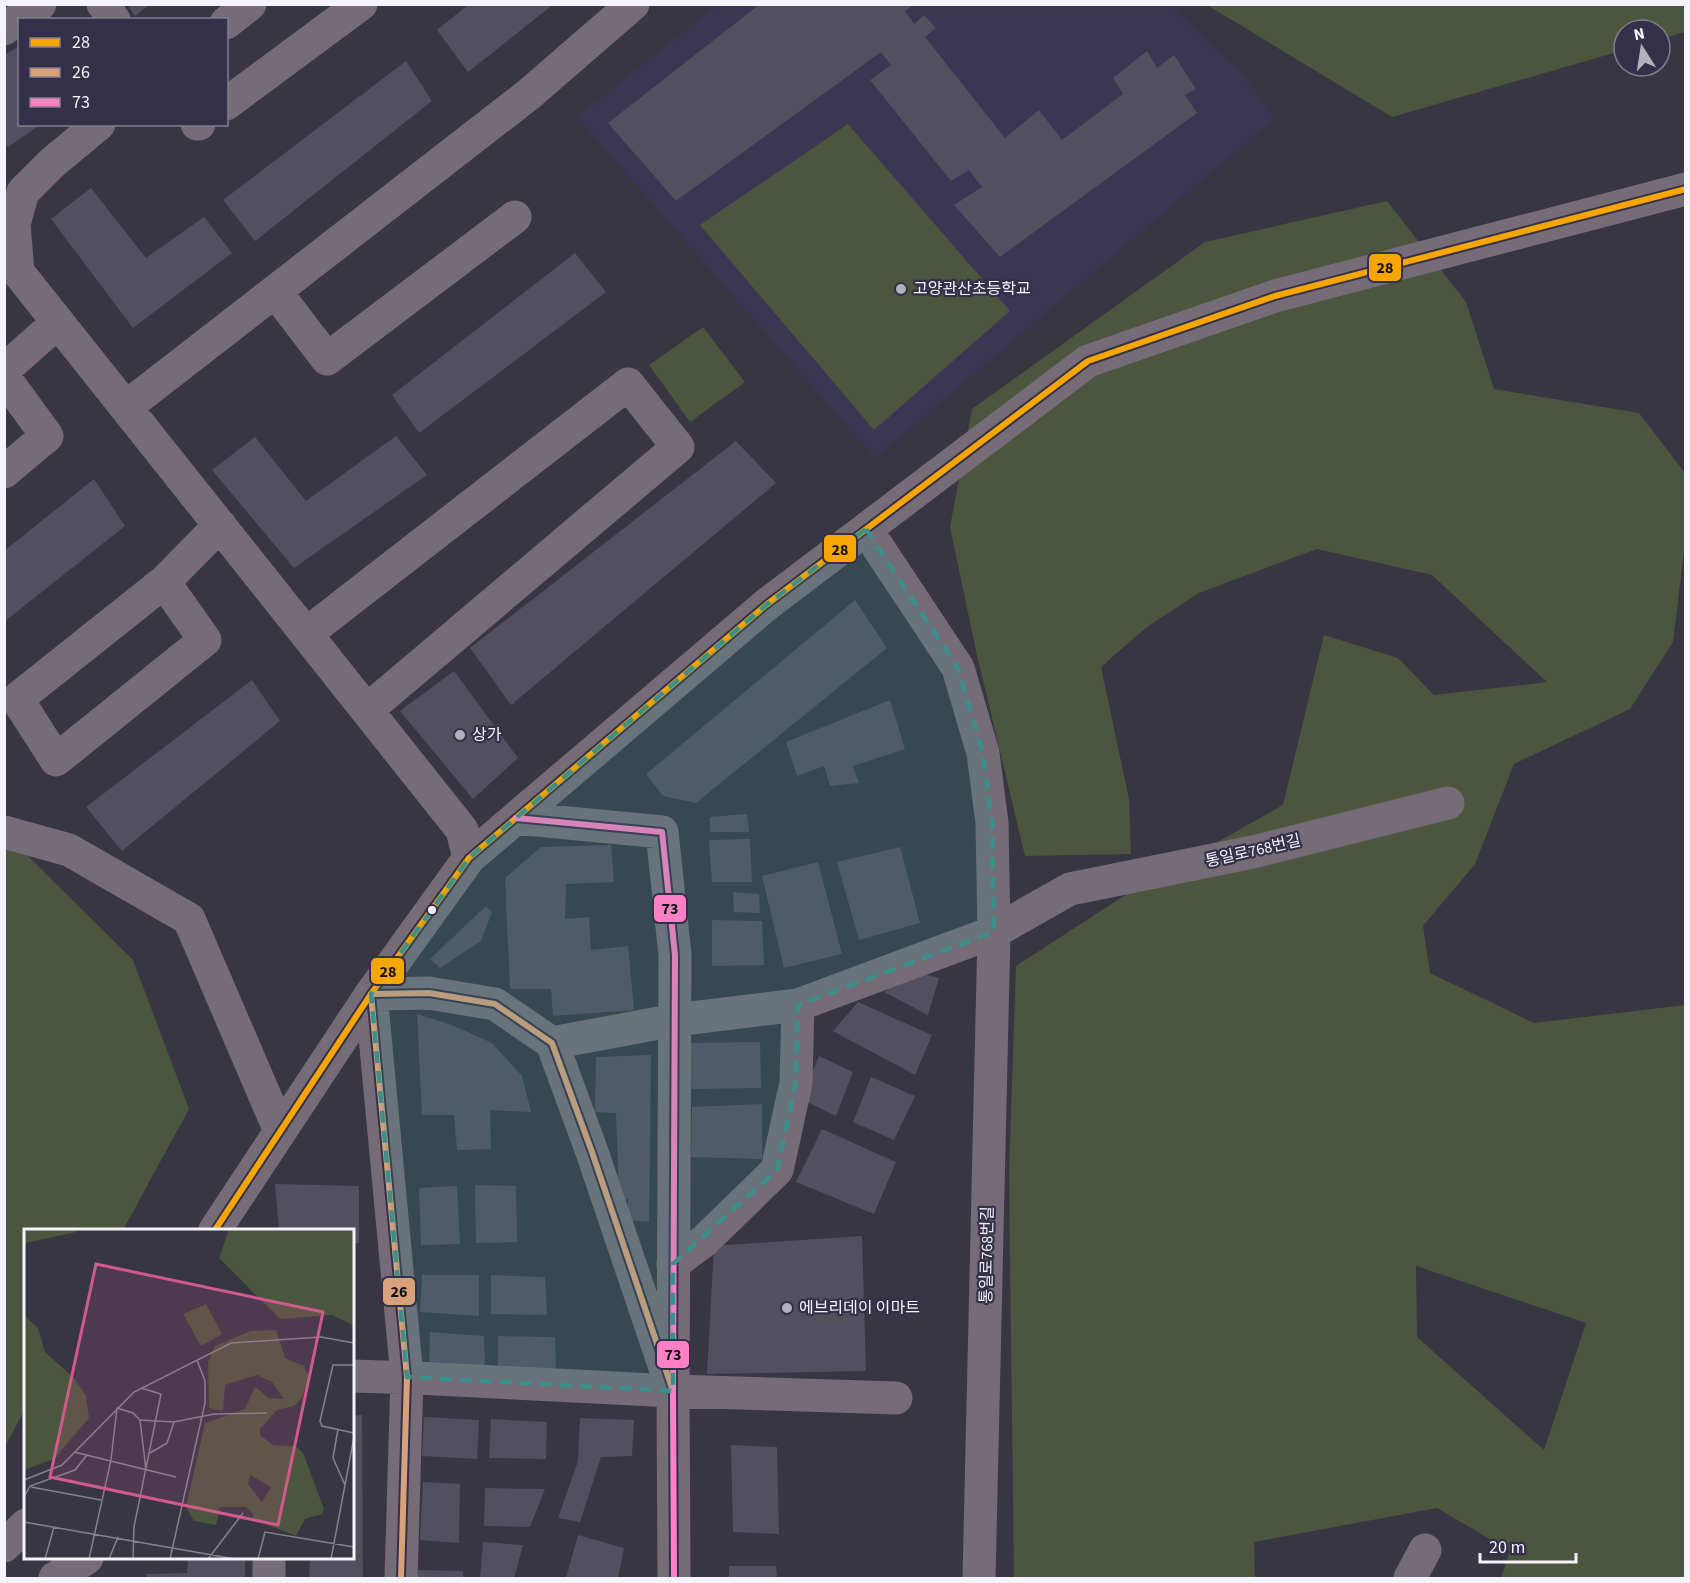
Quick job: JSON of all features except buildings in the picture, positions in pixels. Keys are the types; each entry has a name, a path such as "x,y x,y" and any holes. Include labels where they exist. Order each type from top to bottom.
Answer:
{"street":[{"path":"20,18 40,4"},
{"path":"103,4 113,18"},
{"path":"228,21 250,4"},
{"path":"228,103 361,4"},
{"path":"126,407 528,95 633,4"},
{"path":"4,29 18,19"},
{"path":"97,126 52,163 23,192 14,224 18,272 462,830 469,858"},
{"path":"216,1229 371,994 469,858 766,605 1088,361 1275,296 1686,189"},
{"path":"275,291 327,359 515,217"},
{"path":"4,370 58,322"},
{"path":"4,376 47,436 4,472"},
{"path":"306,633 628,384 678,447 367,710"},
{"path":"164,582 205,640 56,760 17,699 164,582 220,525"},
{"name":"통일로768번길","path":"866,529 958,668 983,753 992,823 994,932 979,1578"},
{"name":"통일로768번길","path":"994,932 1070,890 1253,852 1448,803"},
{"path":"516,818 662,832 675,955 674,1578"},
{"path":"4,832 69,850 189,919 280,1131"},
{"path":"552,1043 675,1020 798,1005 994,932"},
{"path":"371,994 429,993 495,1004 552,1043 592,1152 673,1391"},
{"path":"371,994 407,1377 401,1578"},
{"path":"673,1264 704,1241 777,1170 796,1083 798,1005"},
{"path":"354,1376 673,1391 896,1398"},
{"path":"4,1546 24,1527"},
{"path":"1410,1578 1425,1550"},
{"path":"55,1578 84,1559"},
{"path":"268,1559 269,1578"}],"highlighted area":[{"path":"866,529 958,668 983,753 992,823 994,932 798,1005 796,1083 777,1170 673,1264 673,1391 407,1377 371,994 469,858 766,605"}],"shaded area":[{"name":"고양관산초등학교","path":"1170,4 1245,77 1274,119 875,458 577,117 717,5"}],"green space":[{"path":"1207,5 1685,5 1685,32 1672,36 1672,18 1612,18 1612,53 1392,117"},
{"path":"848,124 1010,311 874,430 700,225"},
{"path":"1387,201 1466,302 1494,389 1639,413 1685,473 1685,543 1673,642 1630,709 1514,764 1475,864 1423,926 1430,973 1534,1023 1685,1005 1685,1578 1501,1578 1510,1551 1437,1508 1254,1542 1255,1578 1014,1578 1009,1174 1016,966 1136,888 1283,805 1324,635 1398,658 1434,695 1547,682 1432,575 1317,549 1199,593 1148,626 1101,667 1129,799 1131,854 1025,856 976,651 950,527 972,409 1205,242","holes":["1416,1266 1586,1323 1544,1450 1417,1337"]},
{"path":"703,327 745,382 690,422 649,365"},
{"path":"5,841 26,854 133,960 189,1109 124,1229 24,1229 24,1411 5,1447"}],"transit line":[{"name":"28","path":"216,1229 371,994 469,858 766,605 1088,361 1275,296 1686,189"},
{"name":"73","path":"516,818 662,832 675,955 674,1578"},
{"name":"26","path":"401,1578 407,1377 371,994 429,993 495,1004 552,1043 592,1152 673,1391"}],"place":[{"name":"고양관산초등학교","path":"901,289"},
{"name":"상가","path":"460,735"},
{"name":"에브리데이 이마트","path":"787,1308"}]}
